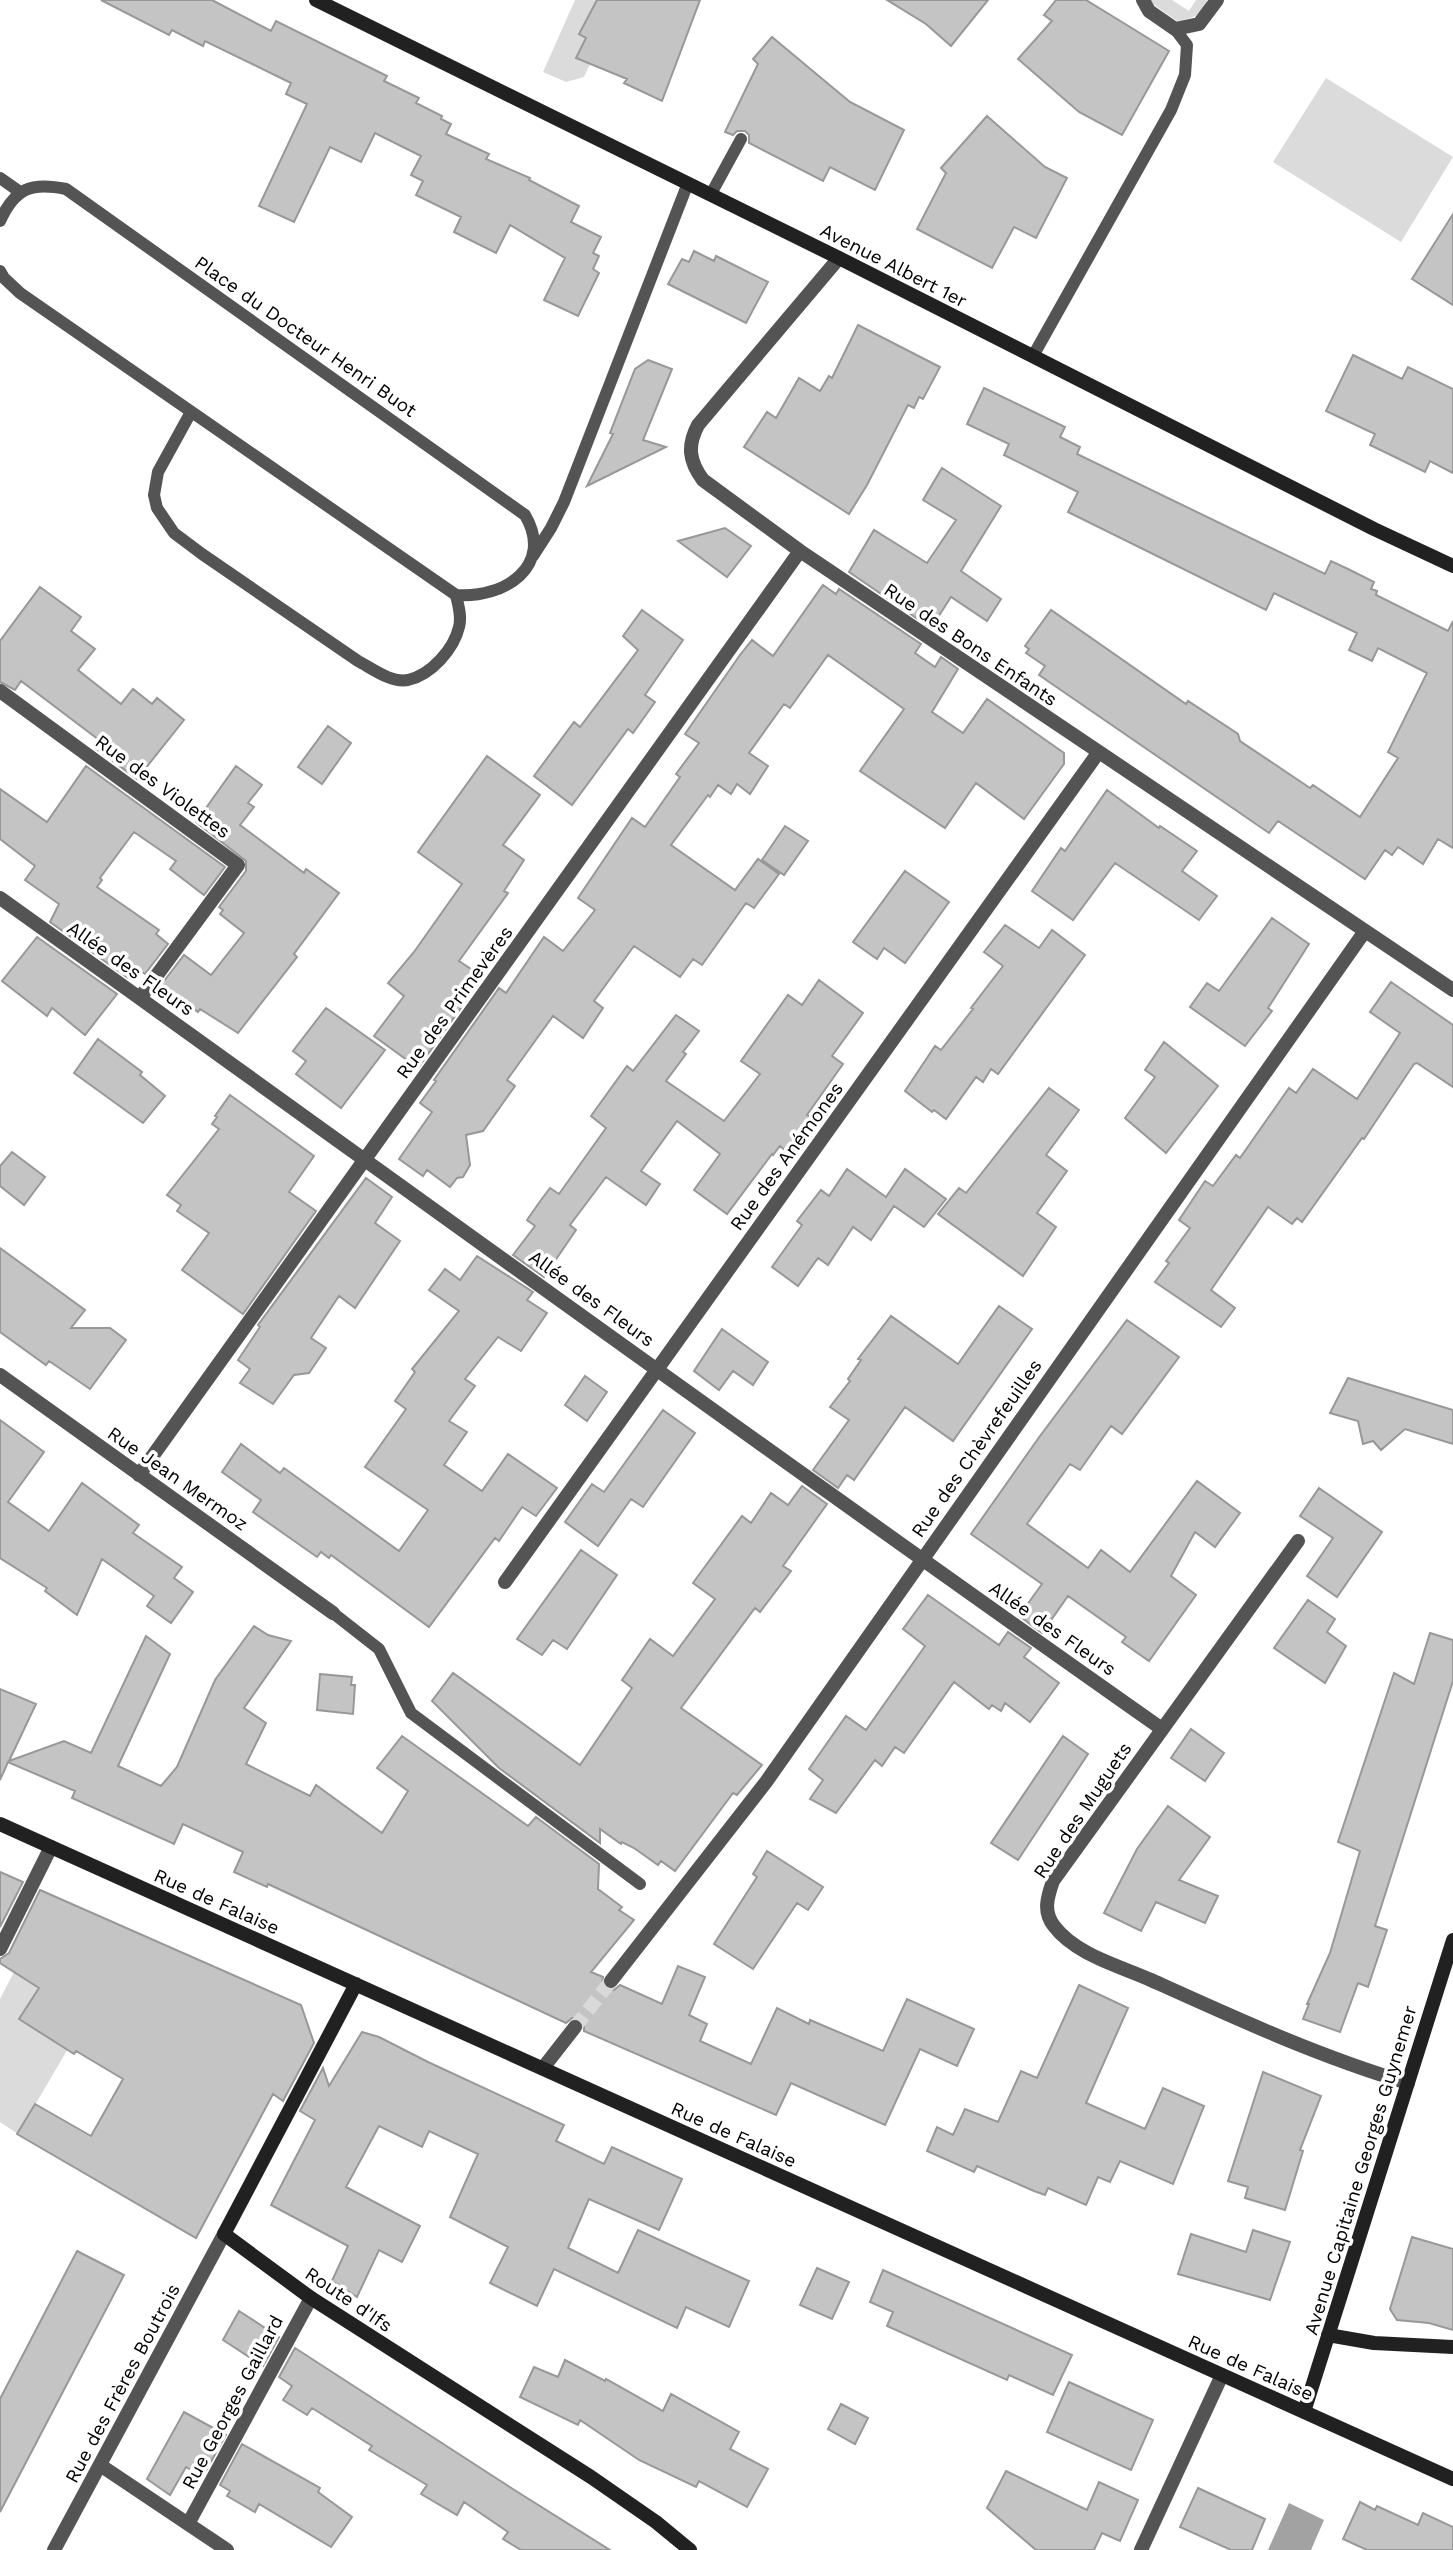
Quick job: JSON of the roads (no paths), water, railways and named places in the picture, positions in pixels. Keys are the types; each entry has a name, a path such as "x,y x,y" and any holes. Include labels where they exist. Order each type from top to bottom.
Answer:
{"street":[{"name":"Avenue Albert 1er","path":"316,0 711,194 1374,529 1453,566"},
{"path":"1143,0 1149,12 1175,29 1199,24 1217,0"},
{"name":"Rue des Bons Enfants","path":"839,258 698,425 691,439 690,454 694,467 703,480 800,551 1453,990"},
{"name":"Rue des Primevères","path":"139,1475 800,551"},
{"name":"Rue des Violettes","path":"0,691 238,865 140,998"},
{"name":"Rue des Anémones","path":"505,1582 1098,753"},
{"name":"Allée des Fleurs","path":"0,898 921,1560 1162,1729"},
{"name":"Rue des Chèvrefeuilles","path":"611,1981 766,1782 1366,931"},
{"name":"Rue Jean Mermoz","path":"0,1376 333,1613"},
{"name":"Rue des Muguets","path":"1298,1541 1053,1881 1047,1896 1047,1913 1054,1926 1086,1951 1227,2014 1371,2071 1408,2082"},
{"name":"Rue de Falaise","path":"0,1824 1453,2479"},
{"path":"0,1949 51,1847"},
{"name":"Avenue Capitaine Georges Guynemer","path":"1304,2412 1453,1940"},
{"path":"224,2234 356,1984"},
{"path":"543,2068 575,2027"},
{"name":"Route d'Ifs","path":"224,2234 311,2298 591,2477 656,2522 690,2550"},
{"name":"Rue des Frères Boutrois","path":"54,2550 224,2234"},
{"name":"Rue Georges Gaillard","path":"188,2524 311,2298"},
{"path":"1328,2335 1374,2343 1453,2347"},
{"path":"1141,2550 1222,2375"},
{"name":"Rue Georges Gaillard","path":"100,2465 227,2550"}],"lane":[{"path":"1033,356 1171,110 1185,75 1187,45 1175,29"},
{"path":"711,194 741,139"},
{"path":"0,178 20,192 6,208 0,221"},
{"path":"0,271 20,293 456,595 487,594 499,590 527,569 564,502 688,183"},
{"name":"Place du Docteur Henri Buot","path":"20,192 44,184 66,189 524,515 532,527 531,560"},
{"path":"191,411 158,472 154,495 157,508 174,533 202,554 358,661 386,676 407,680 428,671 456,638 460,617 456,595"},
{"path":"333,1613 379,1649 411,1713 640,1884"}],"tunnel":[{"path":"575,2027 611,1981"}]}
